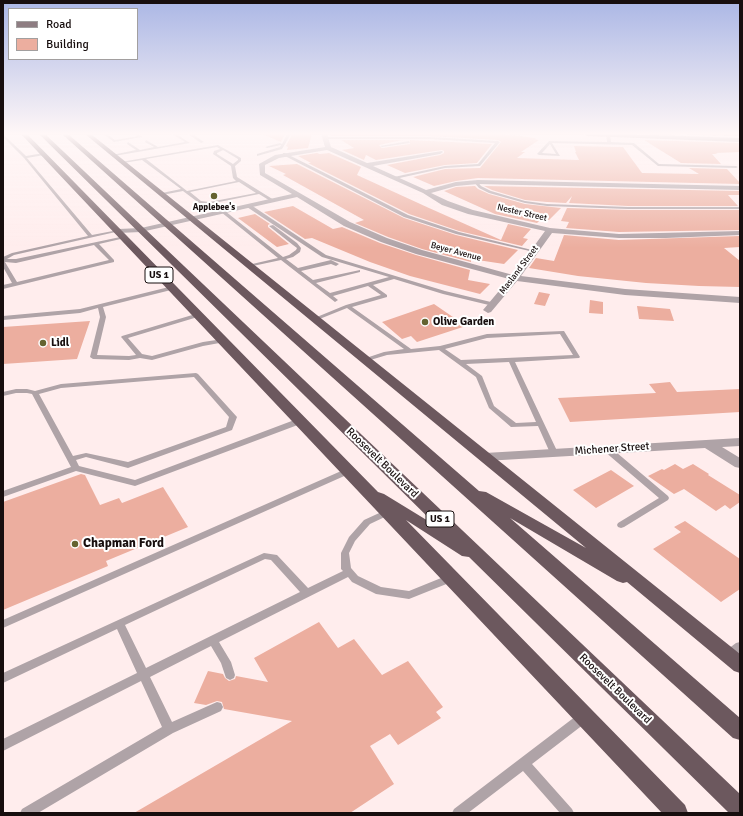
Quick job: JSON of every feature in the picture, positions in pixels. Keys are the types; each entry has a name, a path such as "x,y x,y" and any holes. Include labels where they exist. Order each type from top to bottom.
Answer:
{"highway":[{"name":"US 1","path":"61,172 677,813"},
{"path":"82,172 86,198"},
{"name":"Roosevelt Boulevard","path":"82,172 740,809"},
{"path":"108,172 740,731"},
{"path":"136,173 147,206"},
{"path":"136,173 740,665"},
{"path":"459,482 655,596"},
{"path":"363,486 488,565"}],"street":[{"name":"Beyer Avenue","path":"262,172 262,174 347,224 384,240 419,252 515,278 625,292 737,300"},
{"name":"Nester Street","path":"383,172 445,203 471,212 550,230 619,236 740,233"},
{"path":"425,192 456,184 476,182 740,188"},
{"path":"120,234 298,195"},
{"name":"Masland Street","path":"490,307 515,278 550,230"},
{"path":"737,300 740,308"},
{"name":"Michener Street","path":"485,457 740,442"},
{"path":"706,443 740,464"}],"lane":[{"path":"37,172 91,237"},
{"path":"161,172 200,202 209,204 260,193"},
{"path":"235,172 235,178 273,201"},
{"path":"320,172 406,216 458,233 534,251"},
{"path":"395,178 422,172"},
{"path":"160,193 185,191 240,181"},
{"path":"476,182 480,187 490,192 525,202 547,205 628,208 740,208"},
{"path":"160,193 180,186"},
{"path":"247,206 299,248 298,251 291,256 250,266"},
{"path":"247,206 324,256 490,307"},
{"path":"223,212 335,300"},
{"path":"3,260 12,254 91,237 120,234"},
{"path":"3,260 16,261 95,243 120,234"},
{"path":"3,287 112,261 95,243"},
{"path":"3,260 15,284"},
{"path":"298,270 331,262 358,271 313,282"},
{"path":"329,295 394,278"},
{"path":"315,319 348,306 384,296 368,284"},
{"path":"3,318 80,312 173,288"},
{"path":"348,306 408,350"},
{"path":"100,307 103,317 93,357 129,358 140,356 152,358 203,344 223,341"},
{"path":"140,356 124,337 198,315"},
{"path":"365,360 386,353 440,348 487,336 562,332 577,357 460,362"},
{"path":"440,348 479,376 491,407 514,425 540,424"},
{"path":"512,360 554,453"},
{"path":"3,394 21,391 35,393 61,386 196,375 233,417 229,428 128,465 86,455 71,459"},
{"path":"35,393 76,468"},
{"path":"3,494 76,468 134,483 300,421"},
{"path":"607,450 665,498 621,524"},
{"path":"3,624 348,471"},
{"path":"388,512 367,522 352,539 345,553 346,568 355,579 379,591 409,594 451,578"},
{"path":"3,678 264,556 274,557 308,593"},
{"path":"3,745 349,572"},
{"path":"119,623 169,729"},
{"path":"213,640 226,662 230,675"},
{"path":"728,655 740,646"},
{"path":"26,813 169,729 217,707"},
{"path":"458,813 584,717"},
{"path":"524,762 568,813"}],"building":[{"path":"282,172 313,172 404,218 456,235 518,250 504,264 471,259 471,262 422,249 355,223 364,220 283,175 286,174"},
{"path":"326,172 358,172 357,175 501,240 508,224 531,229 523,238 528,239 522,246 459,231 409,214"},
{"path":"433,172 641,172 699,174 696,172 730,172 740,184 478,178 434,186 413,177"},
{"path":"475,186 489,194 525,204 561,208 549,220 542,218 537,223 495,214 444,191 456,187"},
{"path":"484,186 740,191 740,195 728,195 738,206 628,206 569,203 572,196 566,203 525,200 492,190"},
{"path":"293,206 333,229 342,227 380,243 470,270 468,280 490,284 480,294 410,276 370,262 312,238 305,239 264,212"},
{"path":"567,208 628,210 740,210 740,230 619,232 566,228 569,222 561,221"},
{"path":"255,214 270,224 268,227 289,244 277,247 238,218"},
{"path":"564,235 619,240 740,236 740,247 724,248 740,261 740,287 646,283 578,276 529,268 536,258 554,261"},
{"path":"539,292 550,294 545,306 534,304"},
{"path":"590,300 603,302 603,314 589,313"},
{"name":"Olive Garden","path":"434,304 466,326 417,342 411,336 402,339 382,322"},
{"path":"637,306 670,309 674,321 639,319"},
{"name":"Lidl","path":"90,321 77,359 3,364 3,327"},
{"path":"670,382 677,392 740,389 740,412 570,422 558,398 656,393 649,384"},
{"path":"675,464 683,469 693,464 740,495 740,502 730,509 725,505 716,511 684,489 674,494 648,476"},
{"path":"611,470 634,486 596,508 573,490"},
{"name":"Chapman Ford","path":"81,474 85,475 100,505 119,498 122,503 163,487 188,527 106,561 108,566 3,610 3,502"},
{"path":"685,521 740,559 740,589 721,602 653,549 681,532 674,527"},
{"path":"319,622 338,648 354,639 382,675 408,661 443,707 436,712 441,718 398,745 390,734 370,746 394,784 350,813 134,813 292,721 224,709 222,702 217,701 206,705 194,703 208,671 223,674 229,681 235,679 236,676 268,682 254,658"}],"place":[{"name":"Applebee's","path":"214,196"},
{"name":"Olive Garden","path":"425,322"},
{"name":"Lidl","path":"43,343"},
{"name":"Chapman Ford","path":"75,544"}]}
